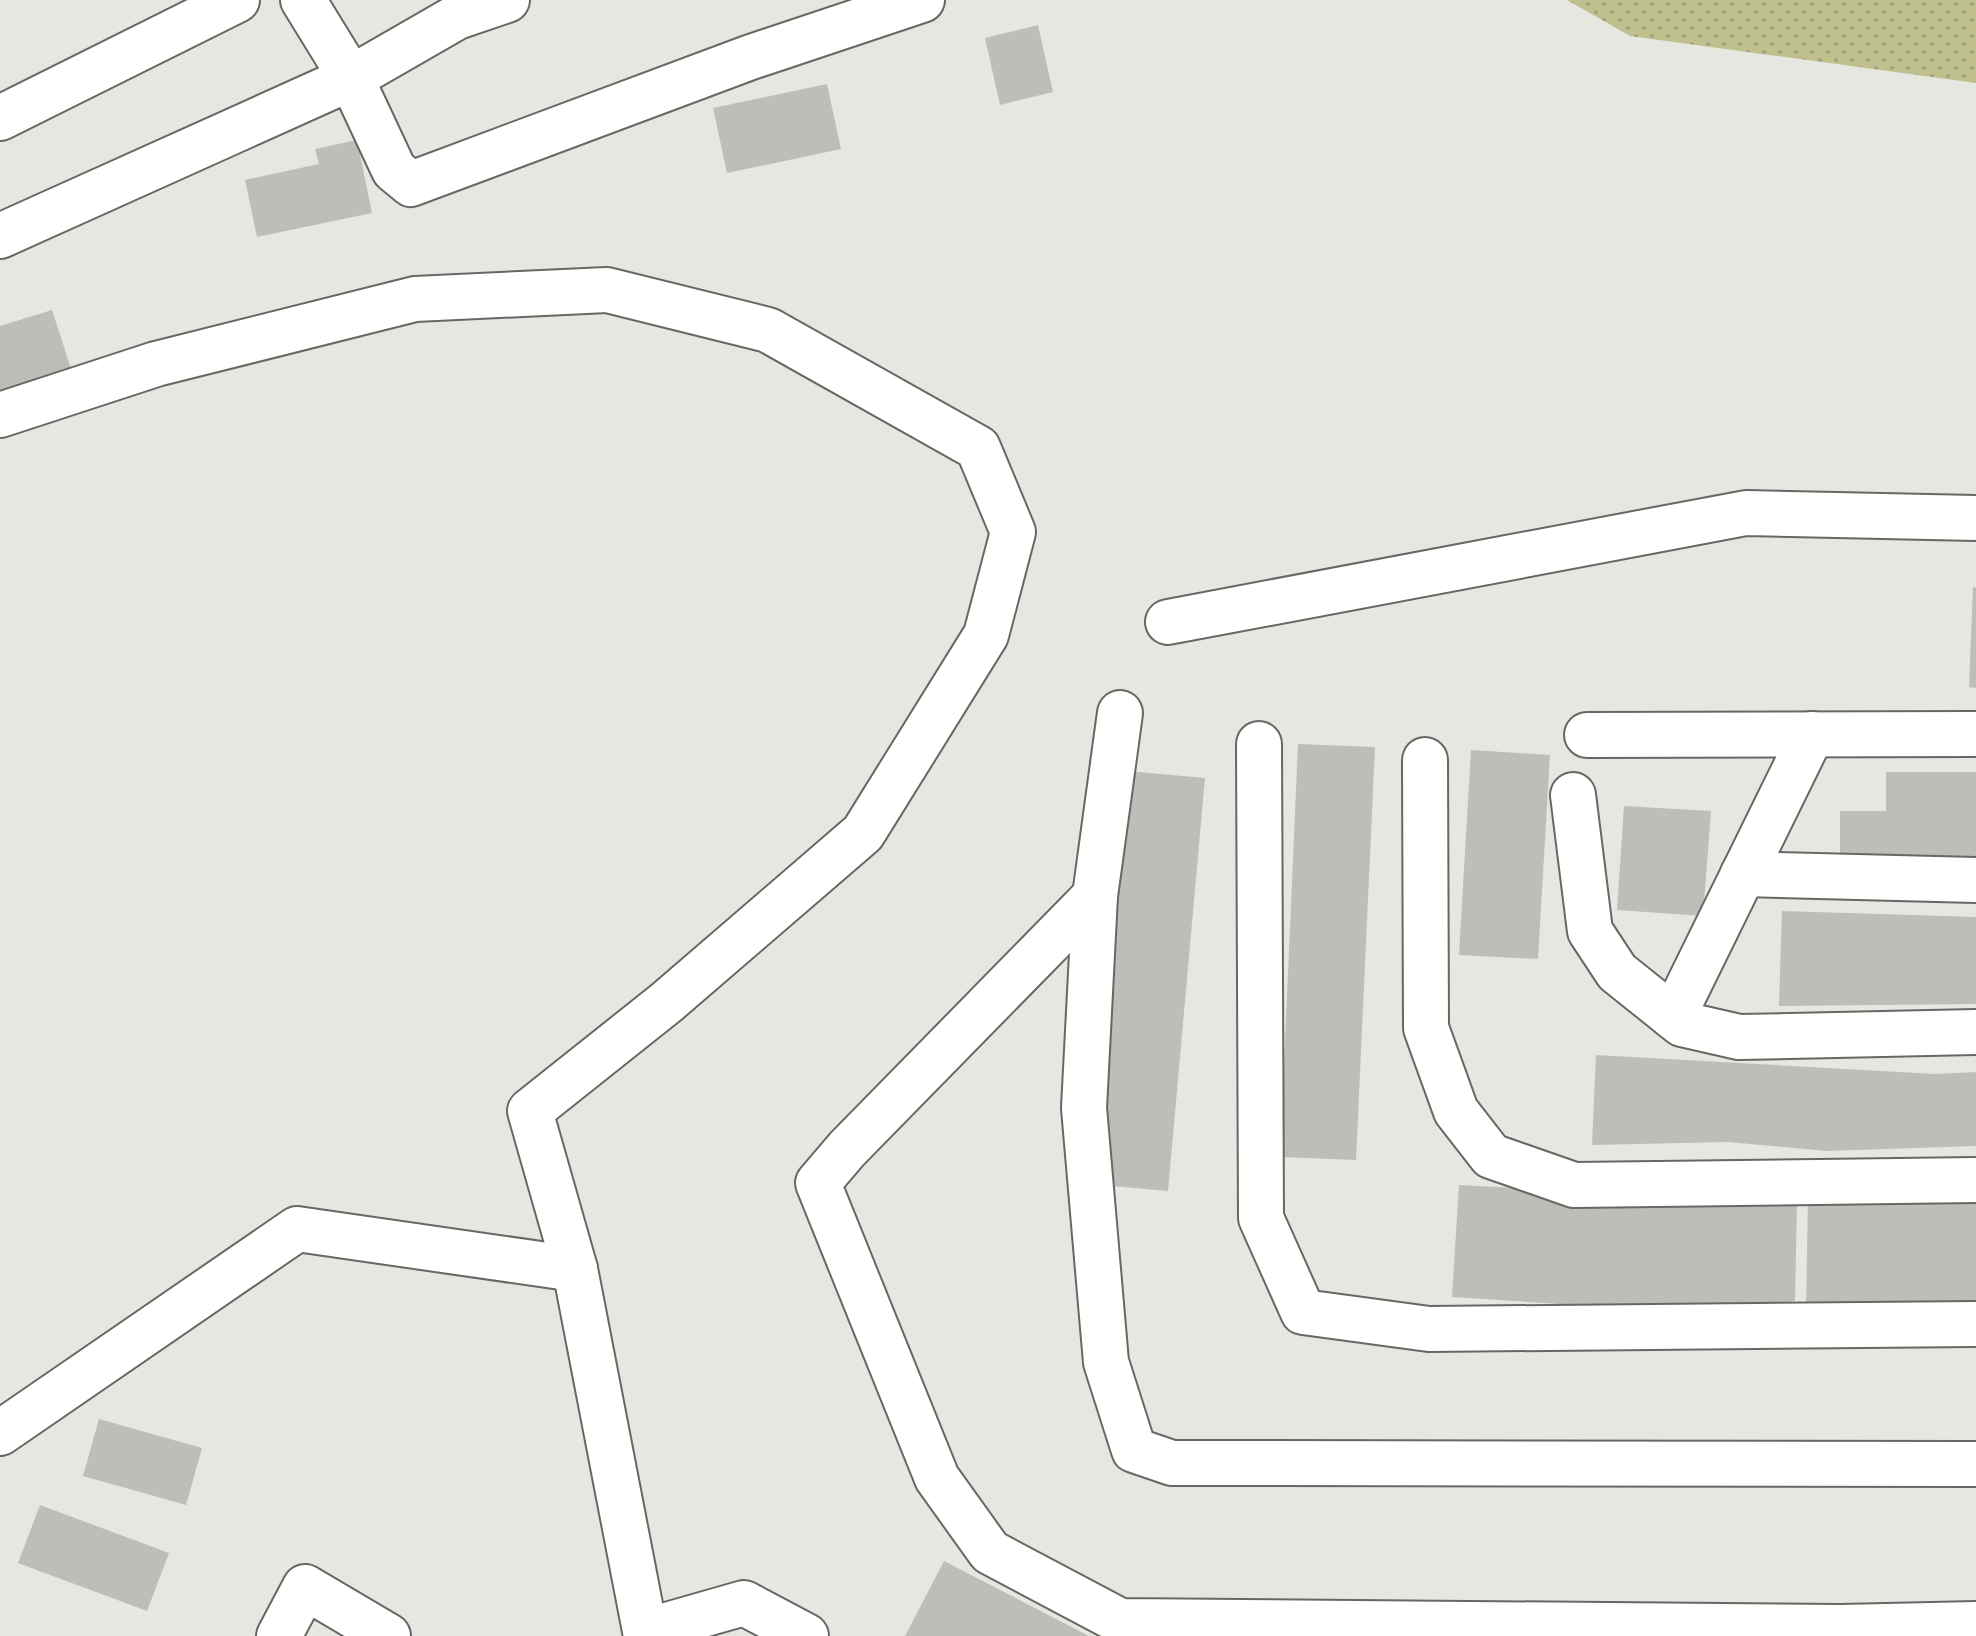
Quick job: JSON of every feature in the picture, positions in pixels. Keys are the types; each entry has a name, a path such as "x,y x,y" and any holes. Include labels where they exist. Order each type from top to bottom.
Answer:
{"street":[{"path":"0,118 237,0"},
{"path":"303,0 351,78 394,170 411,184 751,57 922,0"},
{"path":"0,236 351,78 457,17 507,0"},
{"path":"0,415 156,364 415,299 607,290 768,330 978,448 1013,532 986,635 863,833 667,1002 530,1111 575,1269 646,1633 744,1603 806,1636"},
{"path":"1168,622 1746,513 1976,518"},
{"path":"1120,713 1095,896 1084,1108 1106,1362 1134,1450 1172,1463 1976,1464"},
{"path":"1673,1017 1812,734"},
{"path":"1587,735 1976,734"},
{"path":"1259,744 1261,1218 1303,1312 1429,1329 1976,1324"},
{"path":"1425,760 1426,1028 1456,1111 1491,1156 1574,1185 1976,1180"},
{"path":"1573,795 1590,931 1617,972 1682,1024 1739,1037 1976,1032"},
{"path":"1743,874 1976,880"},
{"path":"1095,896 847,1149 818,1183 937,1478 990,1552 1120,1621 1838,1632 1976,1624"},
{"path":"0,1433 297,1229 575,1269"},
{"path":"279,1636 305,1587 388,1636"}],"green space":[{"path":"1567,0 1976,0 1976,83 1630,36"}],"building":[{"path":"1038,25 1053,92 1000,105 985,38"},
{"path":"827,84 841,149 727,173 713,108"},
{"path":"357,140 372,213 257,237 245,180 319,164 315,149"},
{"path":"52,310 74,378 0,401 0,326"},
{"path":"1973,587 1976,588 1976,688 1969,687"},
{"path":"1298,744 1375,747 1356,1160 1280,1157"},
{"path":"1471,750 1550,755 1538,959 1459,955"},
{"path":"1127,771 1205,778 1168,1191 1090,1184"},
{"path":"1886,772 1976,772 1976,856 1840,857 1840,811 1886,811"},
{"path":"1624,806 1711,811 1703,916 1617,910"},
{"path":"1782,911 1976,917 1976,1004 1779,1006"},
{"path":"1596,1055 1935,1074 1976,1072 1976,1146 1826,1151 1728,1142 1592,1145"},
{"path":"1459,1185 1797,1203 1795,1301 1700,1313 1452,1297"},
{"path":"1808,1194 1976,1197 1976,1315 1806,1312"},
{"path":"99,1419 202,1448 186,1505 83,1476"},
{"path":"40,1505 169,1553 147,1611 18,1563"},
{"path":"944,1561 1089,1636 905,1636"}]}
